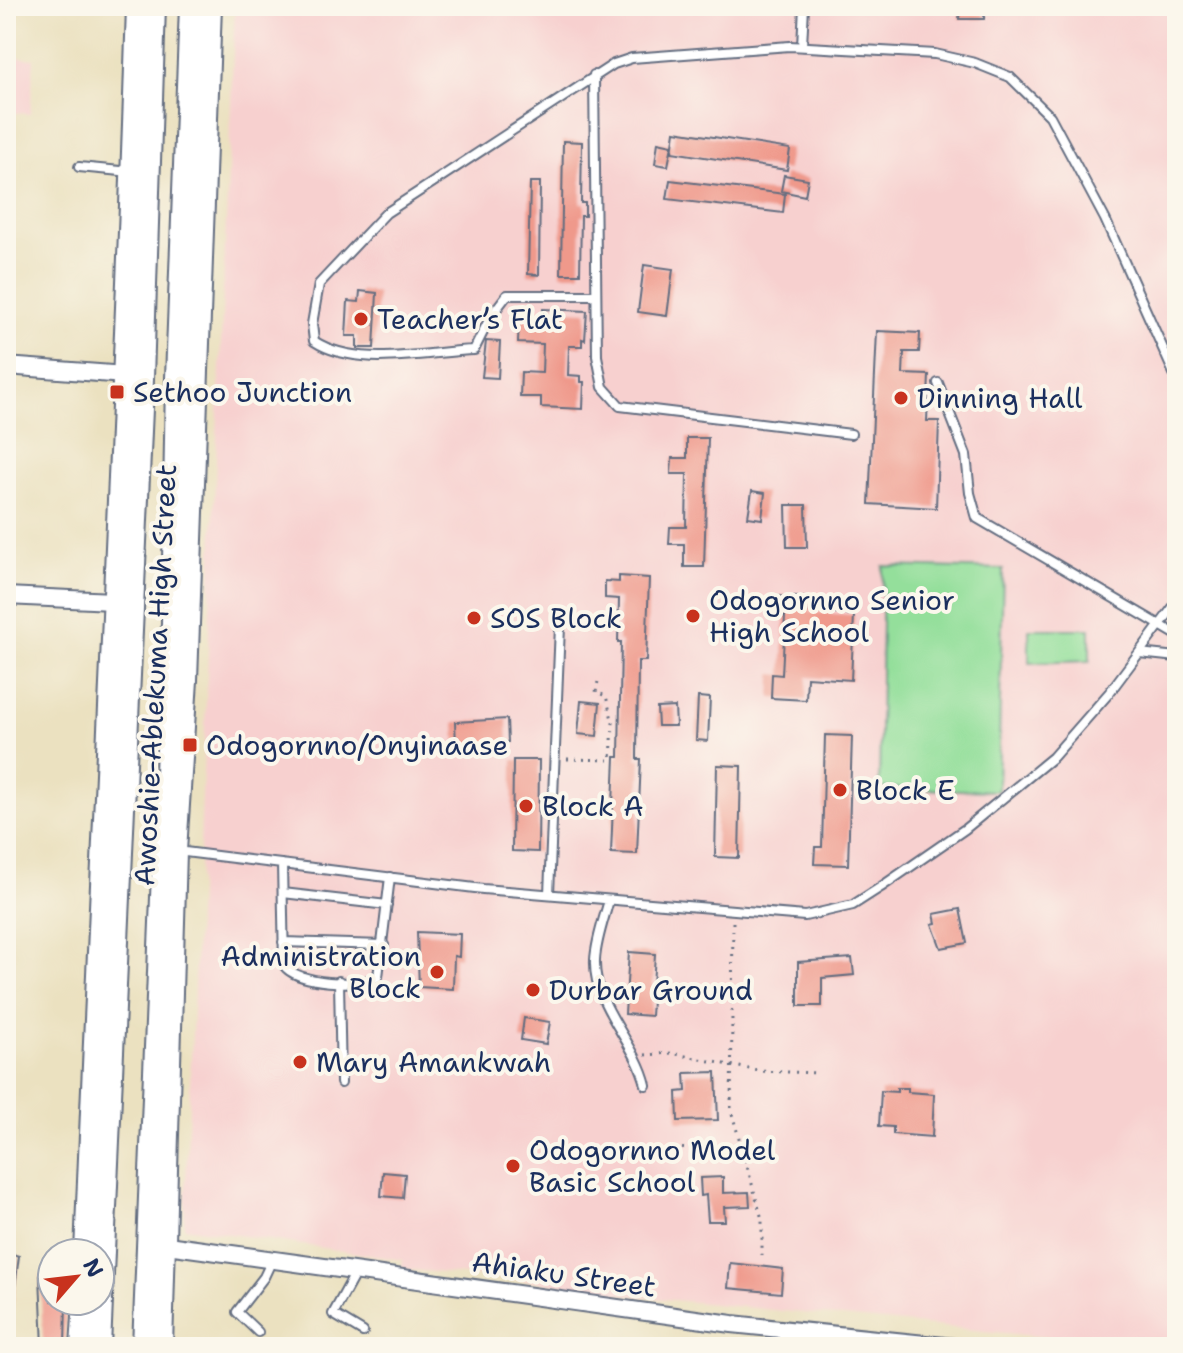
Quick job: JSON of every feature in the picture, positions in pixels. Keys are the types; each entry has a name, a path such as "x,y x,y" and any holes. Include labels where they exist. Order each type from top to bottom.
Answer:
{"main road":[{"name":"Awoshie-Ablekuma High Street","path":"101,1237 112,794 140,409 153,6"},
{"name":"Awoshie-Ablekuma High Street","path":"145,1347 179,678 197,155 188,62 192,6"},
{"path":"151,56 171,50 188,62"},
{"path":"123,451 140,409"},
{"name":"Awoshie-Ablekuma High Street","path":"98,1347 99,1317"}],"street":[{"name":"Awoshie-Ablekuma High Street","path":"86,1237 112,794 113,601 123,451 137,6"},
{"name":"Awoshie-Ablekuma High Street","path":"197,155 211,6"},
{"path":"6,366 125,375"},
{"path":"6,596 113,601"},
{"name":"Awoshie-Ablekuma High Street","path":"162,1347 167,1245 179,678"},
{"name":"Ahiaku Street","path":"167,1245 732,1324 954,1347"},
{"path":"81,1347 83,1317"}],"lane":[{"path":"802,46 804,6"},
{"path":"594,295 507,295 491,316 474,350 372,356 330,352 314,341 312,324 319,284 386,213 594,75 632,58 802,46 935,54 975,63 1010,77 1050,116 1105,219 1177,380"},
{"path":"594,75 594,295 597,356 603,387 620,406 851,434"},
{"path":"79,167 132,172"},
{"path":"938,383 966,455 977,518 1177,635"},
{"path":"176,851 549,894 805,916 853,905 965,829 1053,757 1177,602"},
{"path":"549,894 560,626"},
{"path":"1139,653 1177,657"},
{"path":"282,864 284,965 293,976 339,981 364,981 378,977 390,877"},
{"path":"283,893 387,905"},
{"path":"609,900 597,946 595,969 615,1021 638,1055 646,1085"},
{"path":"283,942 384,945"},
{"path":"339,981 341,1083"},
{"path":"258,1332 237,1312 264,1277 272,1260"},
{"path":"357,1271 333,1314 363,1332"}],"path":[{"path":"563,760 611,760 613,723 606,696 596,692 598,681"},
{"path":"733,910 731,1110 762,1219 762,1255"},
{"path":"638,1055 671,1053 730,1067 819,1073"},
{"path":"674,1148 743,1152"}],"shaded area":[{"name":"Odogornno Senior High School","path":"235,6 1177,6 1177,1347 1146,1347 633,1296 540,1282 402,1269 402,1260 184,1227"},
{"path":"6,56 34,59 30,114 6,112"}],"green space":[{"path":"883,566 1003,569 998,791 879,788"},
{"path":"1029,629 1090,629 1090,661 1029,663"}],"building":[{"path":"960,6 985,6 984,19 959,19"},
{"path":"675,131 790,149 787,170 672,152"},
{"path":"563,141 582,142 581,203 585,203 585,216 581,216 580,274 561,274"},
{"path":"658,142 672,145 668,166 655,164"},
{"path":"784,175 808,179 805,196 781,191"},
{"path":"670,180 785,194 783,213 667,199"},
{"path":"530,182 540,182 539,275 528,274"},
{"path":"644,265 673,269 667,316 638,312"},
{"name":"Teacher’s Flat","path":"360,291 377,293 374,348 357,348 357,336 346,336 348,301 359,302"},
{"path":"543,309 587,311 582,346 569,346 568,375 581,376 581,382 584,382 583,409 541,407 541,397 520,397 521,372 542,373 543,344 518,343 519,317 543,318"},
{"name":"Dinning Hall","path":"877,331 920,333 919,352 904,352 903,374 929,375 927,421 939,421 936,508 869,504"},
{"path":"486,341 500,342 498,378 482,377"},
{"path":"687,438 708,438 704,567 684,567 684,544 669,544 670,527 686,527 687,474 671,474 672,458 687,458"},
{"path":"752,491 765,493 762,519 748,517"},
{"path":"786,505 806,505 807,547 787,547"},
{"path":"619,576 649,578 646,661 638,661 637,759 641,759 637,854 611,853 615,757 619,757 621,642 618,642 619,599 605,598 605,581 619,582"},
{"path":"775,596 811,598 810,612 854,615 851,680 807,677 806,700 771,698 772,674 782,675 785,616 775,616"},
{"path":"698,697 710,698 708,741 696,740"},
{"path":"581,701 600,703 597,736 578,734"},
{"path":"675,707 676,726 658,726 657,708"},
{"path":"507,719 508,742 456,745 455,722"},
{"name":"Block E","path":"825,735 852,736 848,865 814,864 815,847 822,847"},
{"name":"Block A","path":"513,760 539,760 538,852 512,851"},
{"path":"717,765 741,766 739,858 715,857"},
{"path":"960,909 967,943 941,948 932,924 936,923 934,914"},
{"name":"Administration Block","path":"417,932 460,934 459,957 454,956 453,989 419,987"},
{"path":"629,952 655,954 651,1016 625,1014"},
{"path":"852,958 854,975 822,978 822,1006 798,1006 798,962"},
{"path":"524,1018 550,1022 546,1044 521,1040"},
{"path":"716,1072 718,1120 678,1121 677,1092 686,1091 685,1073"},
{"path":"897,1088 934,1094 932,1137 893,1134 893,1127 879,1126 881,1091 897,1092"},
{"path":"383,1172 405,1174 403,1198 381,1196"},
{"path":"723,1177 723,1193 749,1192 750,1206 724,1207 725,1221 708,1221 706,1195 701,1196 700,1178"},
{"path":"8,1253 19,1256 12,1310 6,1309"},
{"path":"730,1263 783,1269 781,1293 728,1288"},
{"path":"42,1317 66,1317 65,1347 43,1347"}],"place":[{"name":"Teacher’s Flat","path":"361,319"},
{"name":"Sethoo Junction","path":"117,392"},
{"name":"Dinning Hall","path":"901,398"},
{"name":"Odogornno Senior High School","path":"693,616"},
{"name":"SOS Block","path":"474,618"},
{"name":"Odogornno/Onyinaase","path":"190,745"},
{"name":"Block E","path":"840,790"},
{"name":"Block A","path":"526,806"},
{"name":"Administration Block","path":"437,972"},
{"name":"Durbar Ground","path":"533,990"},
{"name":"Mary Amankwah","path":"300,1062"},
{"name":"Odogornno Model Basic School","path":"513,1166"}]}
